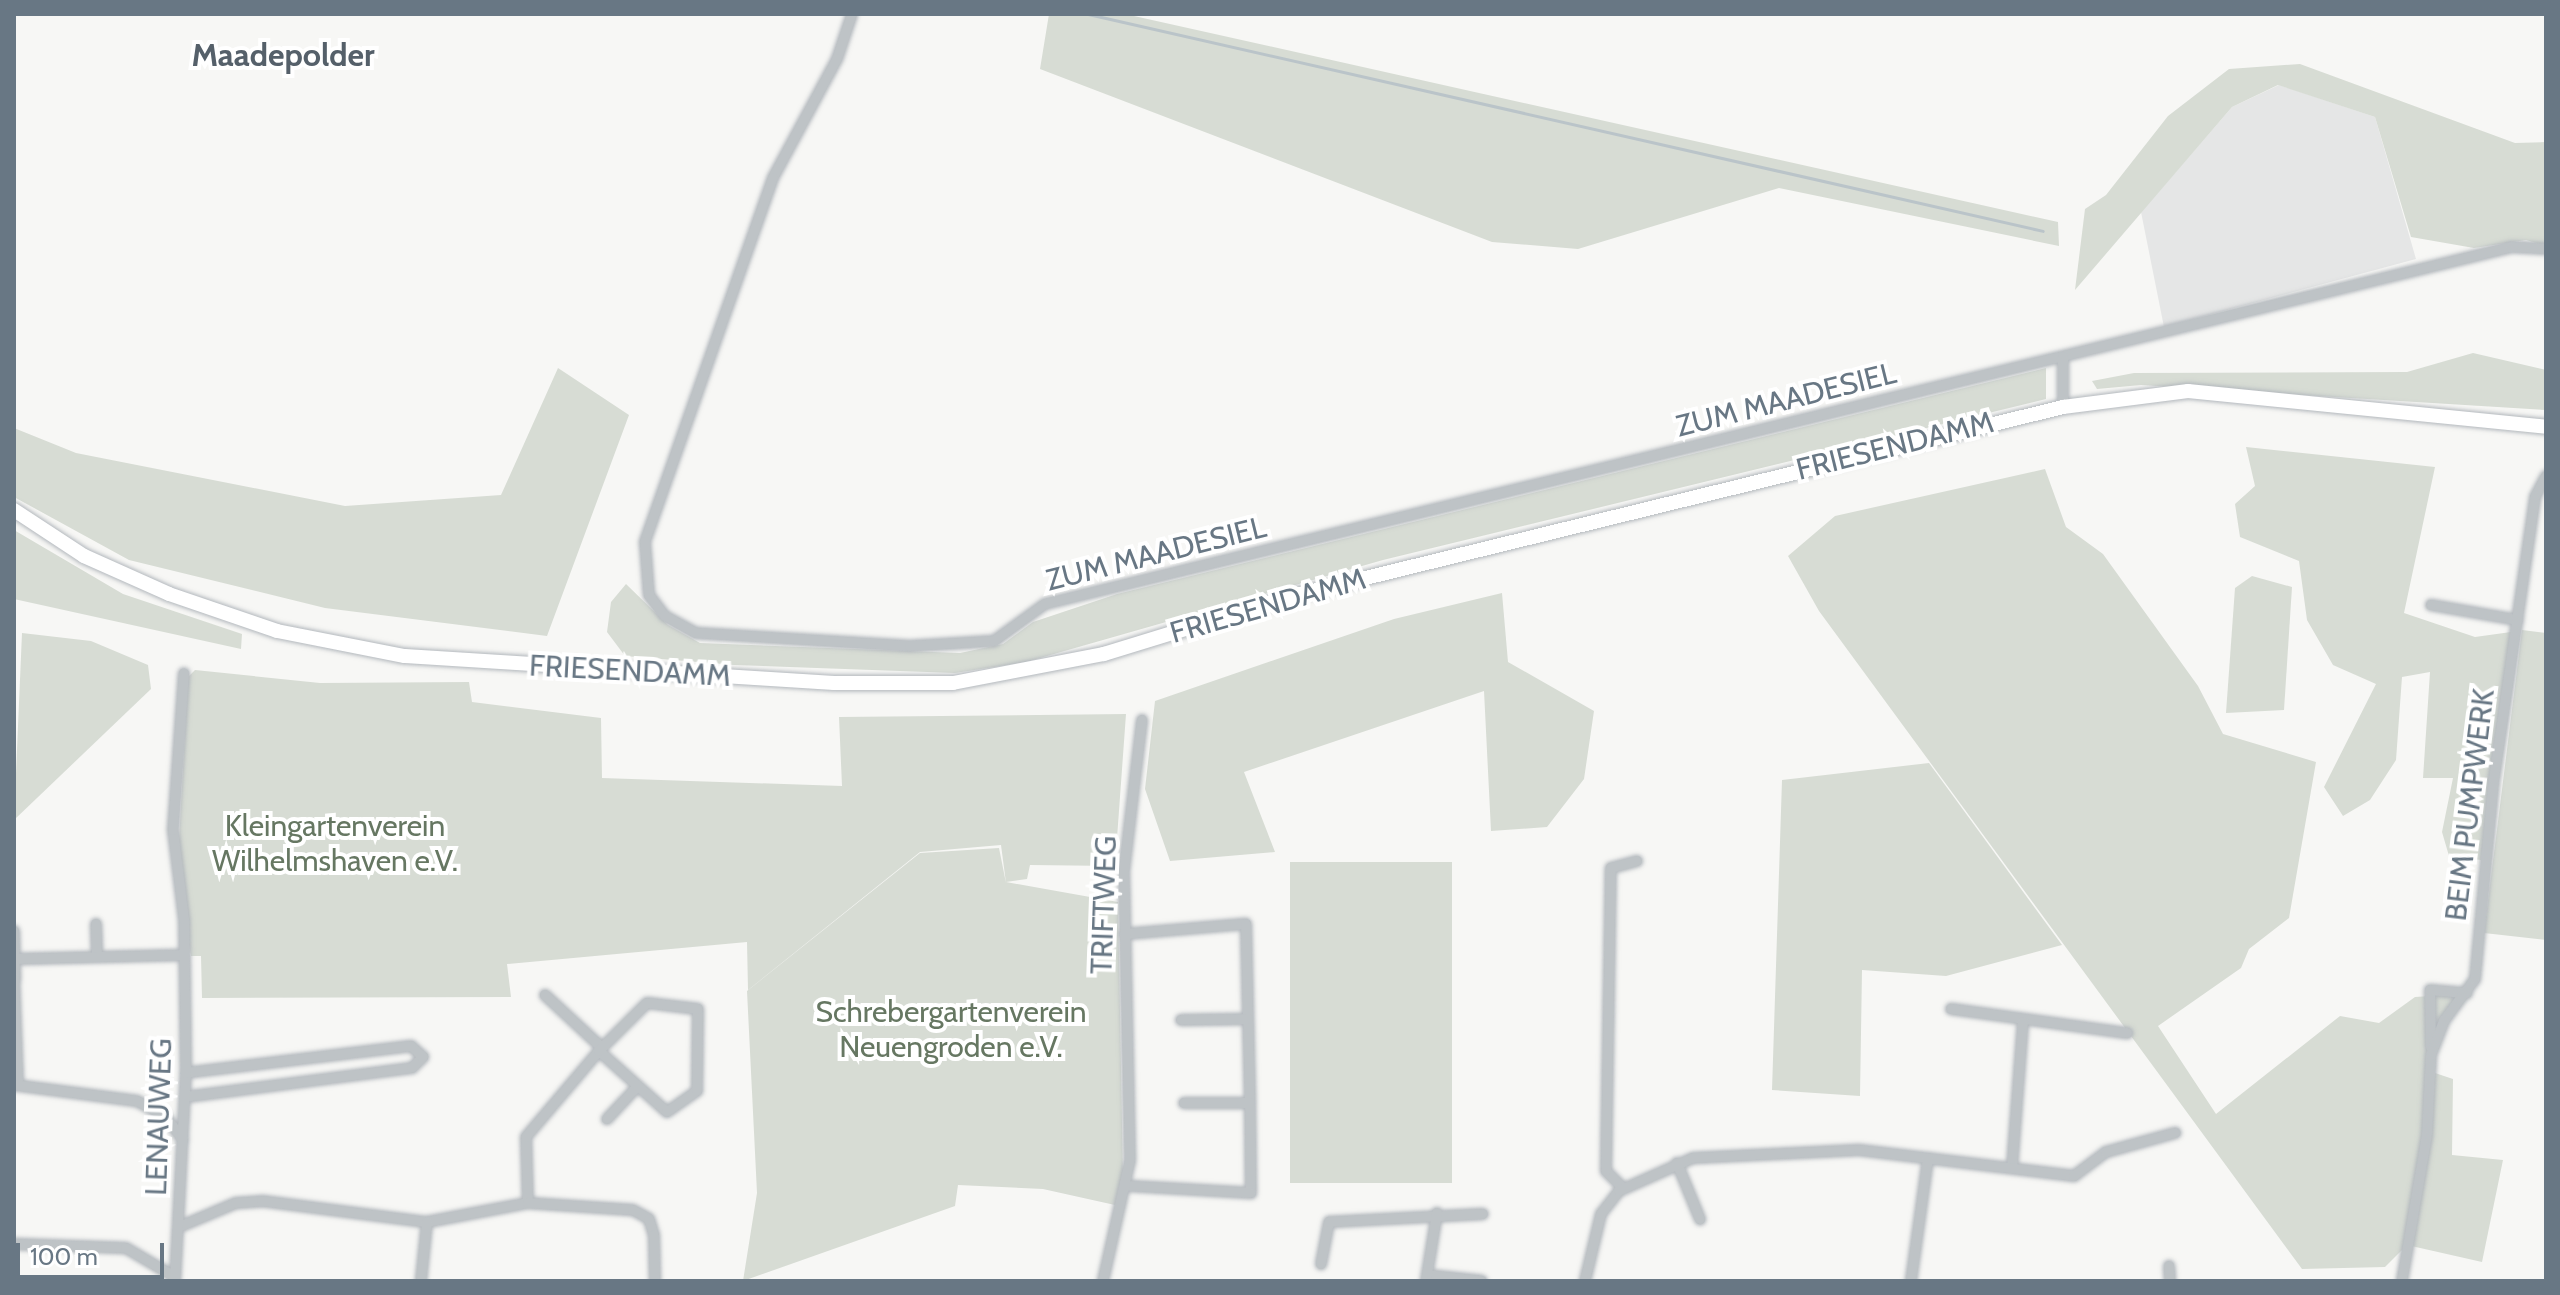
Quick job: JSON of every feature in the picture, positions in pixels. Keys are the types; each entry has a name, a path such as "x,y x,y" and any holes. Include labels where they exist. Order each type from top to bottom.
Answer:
{"main road":[{"name":"FRIESENDAMM","path":"14,510 84,556 169,594 277,631 405,656 834,683 953,683 1104,654 1292,596 2063,407 2188,391 2542,426"}],"street":[{"name":"ZUM MAADESIEL","path":"852,14 837,59 773,178 645,542 649,595 684,630 910,646 994,641 1045,604 2512,247 2546,249"},
{"path":"2063,357 2063,407"},
{"name":"BEIM PUMPWERK","path":"2431,1055 2475,979 2535,497 2546,476"},
{"path":"2431,605 2518,620"},
{"name":"LENAUWEG","path":"175,1279 186,1073 184,955 173,830 184,673"},
{"name":"TRIFTWEG","path":"1103,1281 1128,1186 1124,934 1142,720"},
{"path":"1623,1188 1606,1171 1611,868 1637,861"},
{"path":"96,924 97,957"},
{"path":"1124,934 1246,924 1250,1103 1251,1193 1128,1186"},
{"path":"14,931 16,1085 153,1109 412,1068 423,1057 411,1046 186,1073"},
{"path":"16,959 184,955"},
{"name":"BEIM PUMPWERK","path":"2402,1281 2427,1134 2430,990 2467,993"},
{"path":"528,1203 526,1137 600,1048 636,1008 693,1003 697,1091 667,1112 638,1086 600,1048 545,995"},
{"path":"1951,1009 2023,1022 2127,1033"},
{"path":"1181,1020 1248,1019"},
{"path":"2012,1168 2023,1022"},
{"path":"607,1119 638,1086"},
{"path":"1184,1103 1250,1103"},
{"path":"153,1109 184,1142"},
{"path":"1585,1281 1601,1214 1623,1188 1677,1163 1745,1151 1928,1158 2074,1176 2106,1152 2175,1133"},
{"path":"1911,1281 1928,1158"},
{"path":"1677,1163 1700,1219"},
{"path":"179,1227 236,1203 262,1201 427,1222 528,1203 633,1210 649,1219 655,1281"},
{"path":"1437,1213 1427,1278 1482,1281"},
{"path":"1321,1264 1329,1222 1437,1213 1483,1214"},
{"path":"421,1281 427,1222"},
{"path":"14,1244 126,1248 175,1279"},
{"path":"2169,1266 2170,1281"}],"shaded area":[{"path":"2279,85 2375,117 2416,259 2164,327 2141,212 2232,107"}],"green space":[{"path":"1049,14 1125,14 2058,222 2059,246 1779,188 1578,249 1492,242 1040,69"},
{"path":"2300,64 2515,143 2546,142 2546,246 2526,240 2474,248 2411,237 2375,117 2278,85 2232,107 2075,290 2085,209 2106,195 2168,116 2229,69"},
{"path":"2473,353 2546,370 2546,410 2141,385 2097,389 2092,381 2134,373 2407,372"},
{"path":"558,368 629,415 547,636 325,608 129,560 14,497 14,428 76,453 345,506 501,495"},
{"path":"2046,368 2046,399 1383,560 1026,662 955,673 734,665 625,656 607,632 611,602 626,584 668,625 700,643 960,653 1003,644 1033,622 1117,594"},
{"path":"2246,447 2435,467 2404,613 2475,637 2511,632 2481,860 2449,856 2442,832 2453,778 2423,778 2430,672 2402,677 2396,760 2370,800 2343,816 2324,787 2376,684 2333,665 2307,620 2299,561 2240,537 2235,504 2255,486"},
{"path":"2045,469 2066,527 2103,554 2198,686 2223,734 2316,762 2289,918 2249,949 2241,968 2158,1026 2216,1114 2340,1016 2379,1023 2415,997 2461,994 2435,1029 2435,1073 2453,1079 2452,1155 2503,1160 2482,1262 2407,1245 2385,1267 2302,1269 1819,611 1788,556 1835,516"},
{"path":"14,530 123,594 242,634 241,649 14,599"},
{"path":"2252,576 2292,587 2284,710 2226,713 2235,588"},
{"path":"1502,593 1508,662 1594,711 1584,779 1547,827 1491,831 1484,691 1244,772 1275,852 1170,861 1145,789 1155,701 1394,619"},
{"path":"2522,630 2546,633 2546,940 2484,933"},
{"path":"22,633 91,641 148,665 151,689 14,820"},
{"path":"195,670 320,683 469,682 472,702 601,718 602,778 842,786 839,717 1126,714 1115,866 1030,865 1027,879 1006,882 1118,902 1123,1179 1115,1205 1043,1189 958,1185 955,1206 743,1281 757,1193 747,991 920,853 999,848 1006,883 1001,845 920,852 748,990 747,942 507,964 511,997 202,998 201,956 191,956 177,878 188,677"},
{"path":"1929,763 2062,945 1946,976 1862,970 1860,1096 1772,1090 1782,780"},
{"path":"1290,862 1452,862 1452,1183 1290,1183"}],"waterway":[{"path":"1088,14 2043,231"}],"district":[{"name":"Maadepolder","path":"283,55"}],"park label":[{"name":"Kleingartenverein Wilhelmshaven e.V.","path":"335,843"},
{"name":"Schrebergartenverein Neuengroden e.V.","path":"951,1029"}]}
